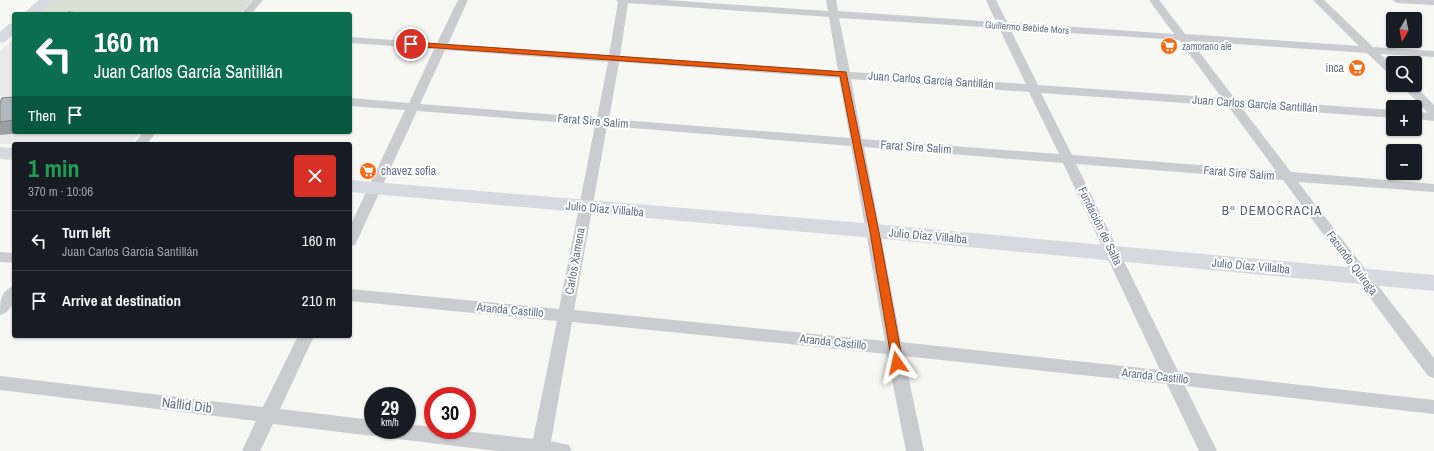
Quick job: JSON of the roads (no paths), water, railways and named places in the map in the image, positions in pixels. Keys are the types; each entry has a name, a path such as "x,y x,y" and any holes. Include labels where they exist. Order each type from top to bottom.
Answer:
{"street":[{"path":"32,12 47,0"},
{"path":"248,12 258,0"},
{"path":"352,237 463,0"},
{"name":"Guillermo Bebide Mors","path":"622,0 1434,54"},
{"name":"Carlos Xamena","path":"540,450 600,121 614,58 622,0"},
{"path":"831,0 894,348 915,451"},
{"name":"Fundación de Salta","path":"992,0 1066,158 1114,254 1208,451"},
{"name":"Facundo Quiroga","path":"1154,0 1434,371"},
{"path":"1318,0 1386,65"},
{"path":"1397,0 1434,2"},
{"path":"0,39 12,30"},
{"name":"Juan Carlos García Santillán","path":"352,40 1386,114"},
{"path":"1413,92 1434,112"},
{"name":"Farat Sire Salim","path":"352,102 1434,188"},
{"path":"1422,116 1434,117"},
{"path":"142,142 148,134"},
{"path":"0,153 12,154"},
{"name":"Julio Díaz Villalba","path":"352,186 1434,283"},
{"path":"0,257 12,258"},
{"path":"0,309 12,294"},
{"name":"Aranda Castillo","path":"352,295 894,348 1172,377 1434,407"},
{"path":"251,451 305,338"},
{"name":"Nallid Dib","path":"0,383 364,427"},
{"path":"416,433 540,450 563,451"}],"place":[{"name":"zamorano ale","path":"1169,46"},
{"name":"inca","path":"1357,68"},
{"name":"chavez sofia","path":"368,171"}],"district":[{"name":"B° DEMOCRACIA","path":"1272,210"}]}
